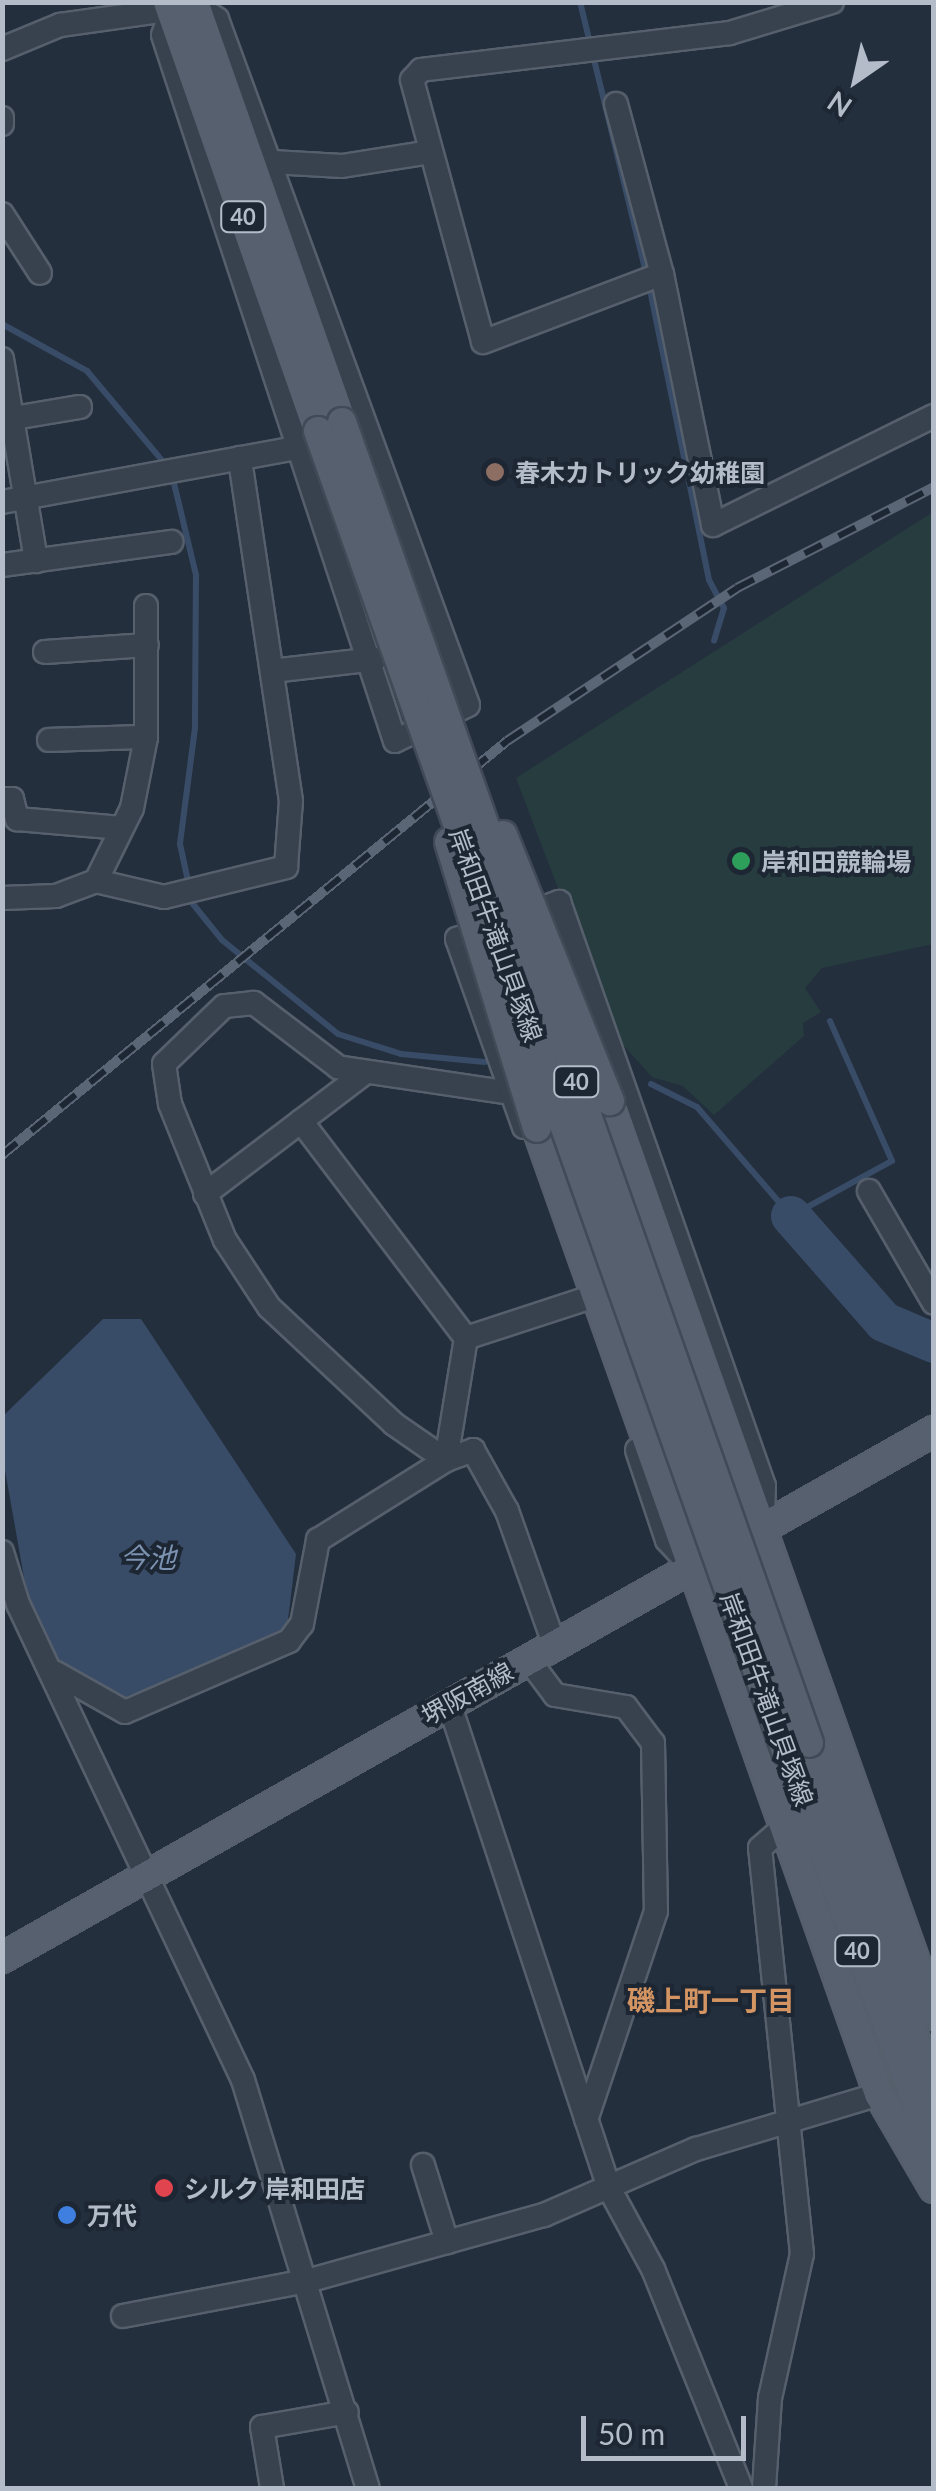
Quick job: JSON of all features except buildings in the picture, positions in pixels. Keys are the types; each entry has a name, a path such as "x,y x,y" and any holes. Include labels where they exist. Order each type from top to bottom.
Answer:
{"main road":[{"name":"岸和田牛滝山貝塚線","path":"186,5 321,433 448,762 797,1747 934,2148"},
{"path":"448,762 527,880 763,1527 934,2015"},
{"path":"448,762 456,880 537,1128 879,2094 934,2188"},
{"name":"堺阪南線","path":"2,1958 934,1431"},
{"name":"岸和田牛滝山貝塚線","path":"797,1747 934,2093"}],"street":[{"path":"662,274 483,342 412,80 422,70 730,33 832,2"},
{"path":"2,49 60,25 186,5 217,19 468,705 396,741 366,633 321,433 240,458 14,501"},
{"path":"616,104 662,274 713,525 934,416"},
{"path":"272,162 342,166 430,152"},
{"path":"2,214 40,272"},
{"path":"2,359 14,501 36,561"},
{"path":"7,419 80,407"},
{"path":"2,898 56,896 96,881 164,897 286,867 291,801 240,458"},
{"path":"2,566 171,542"},
{"path":"96,881 122,828 146,737 146,606"},
{"path":"366,633 433,607"},
{"path":"45,652 147,645"},
{"path":"272,671 375,659"},
{"path":"49,740 146,737"},
{"path":"2,799 12,799 17,819 122,828"},
{"path":"692,1567 667,1540 456,938 559,902 764,1486 763,1527"},
{"path":"446,1460 394,1424 270,1306 204,1194 164,1064 224,1006 254,1003 362,1075 512,1093"},
{"path":"204,1194 362,1075"},
{"path":"301,1121 466,1338 446,1460"},
{"path":"869,1207 912,1286 934,1303"},
{"path":"466,1338 584,1299"},
{"path":"53,1670 125,1712 274,1652 302,1624 318,1540 446,1460 473,1450 507,1510 554,1644"},
{"path":"2,1552 7,1580 149,1872 243,2080 311,2280 368,2488"},
{"path":"528,1659 555,1696 626,1707 654,1743 656,1911 586,2120"},
{"path":"449,1703 609,2188 654,2269 741,2488"},
{"path":"764,2488 770,2398 802,2254 760,1848 785,1826"},
{"path":"123,2316 311,2280 447,2242 790,2121 879,2094"},
{"path":"424,2165 447,2242"},
{"path":"272,2488 262,2426 347,2412"}],"green space":[{"name":"岸和田競輪場","path":"933,512 933,944 822,968 805,988 821,1012 803,1023 804,1036 714,1115 683,1086 652,1077 614,1035 516,778"}],"water":[{"name":"今池","path":"103,1319 141,1319 296,1554 287,1628 275,1639 120,1699 60,1664 28,1600 3,1459 3,1416"}],"waterway":[{"path":"580,2 646,273"},
{"path":"649,285 709,580 724,608 714,640"},
{"path":"2,324 87,371 165,464"},
{"path":"172,475 196,575 195,728 180,844 193,904 222,940 338,1034 401,1054 485,1062"},
{"path":"651,1084 697,1107 791,1216 892,1161 830,1021"},
{"path":"791,1216 884,1322 934,1343"}],"railway":[{"path":"2,1155 507,741 737,588 934,487"}],"place":[{"name":"春木カトリック幼稚園","path":"495,472"},
{"name":"岸和田競輪場","path":"741,861"},
{"name":"シルク 岸和田店","path":"164,2188"},
{"name":"万代","path":"67,2215"}],"district":[{"name":"磯上町一丁目","path":"711,2000"}]}
